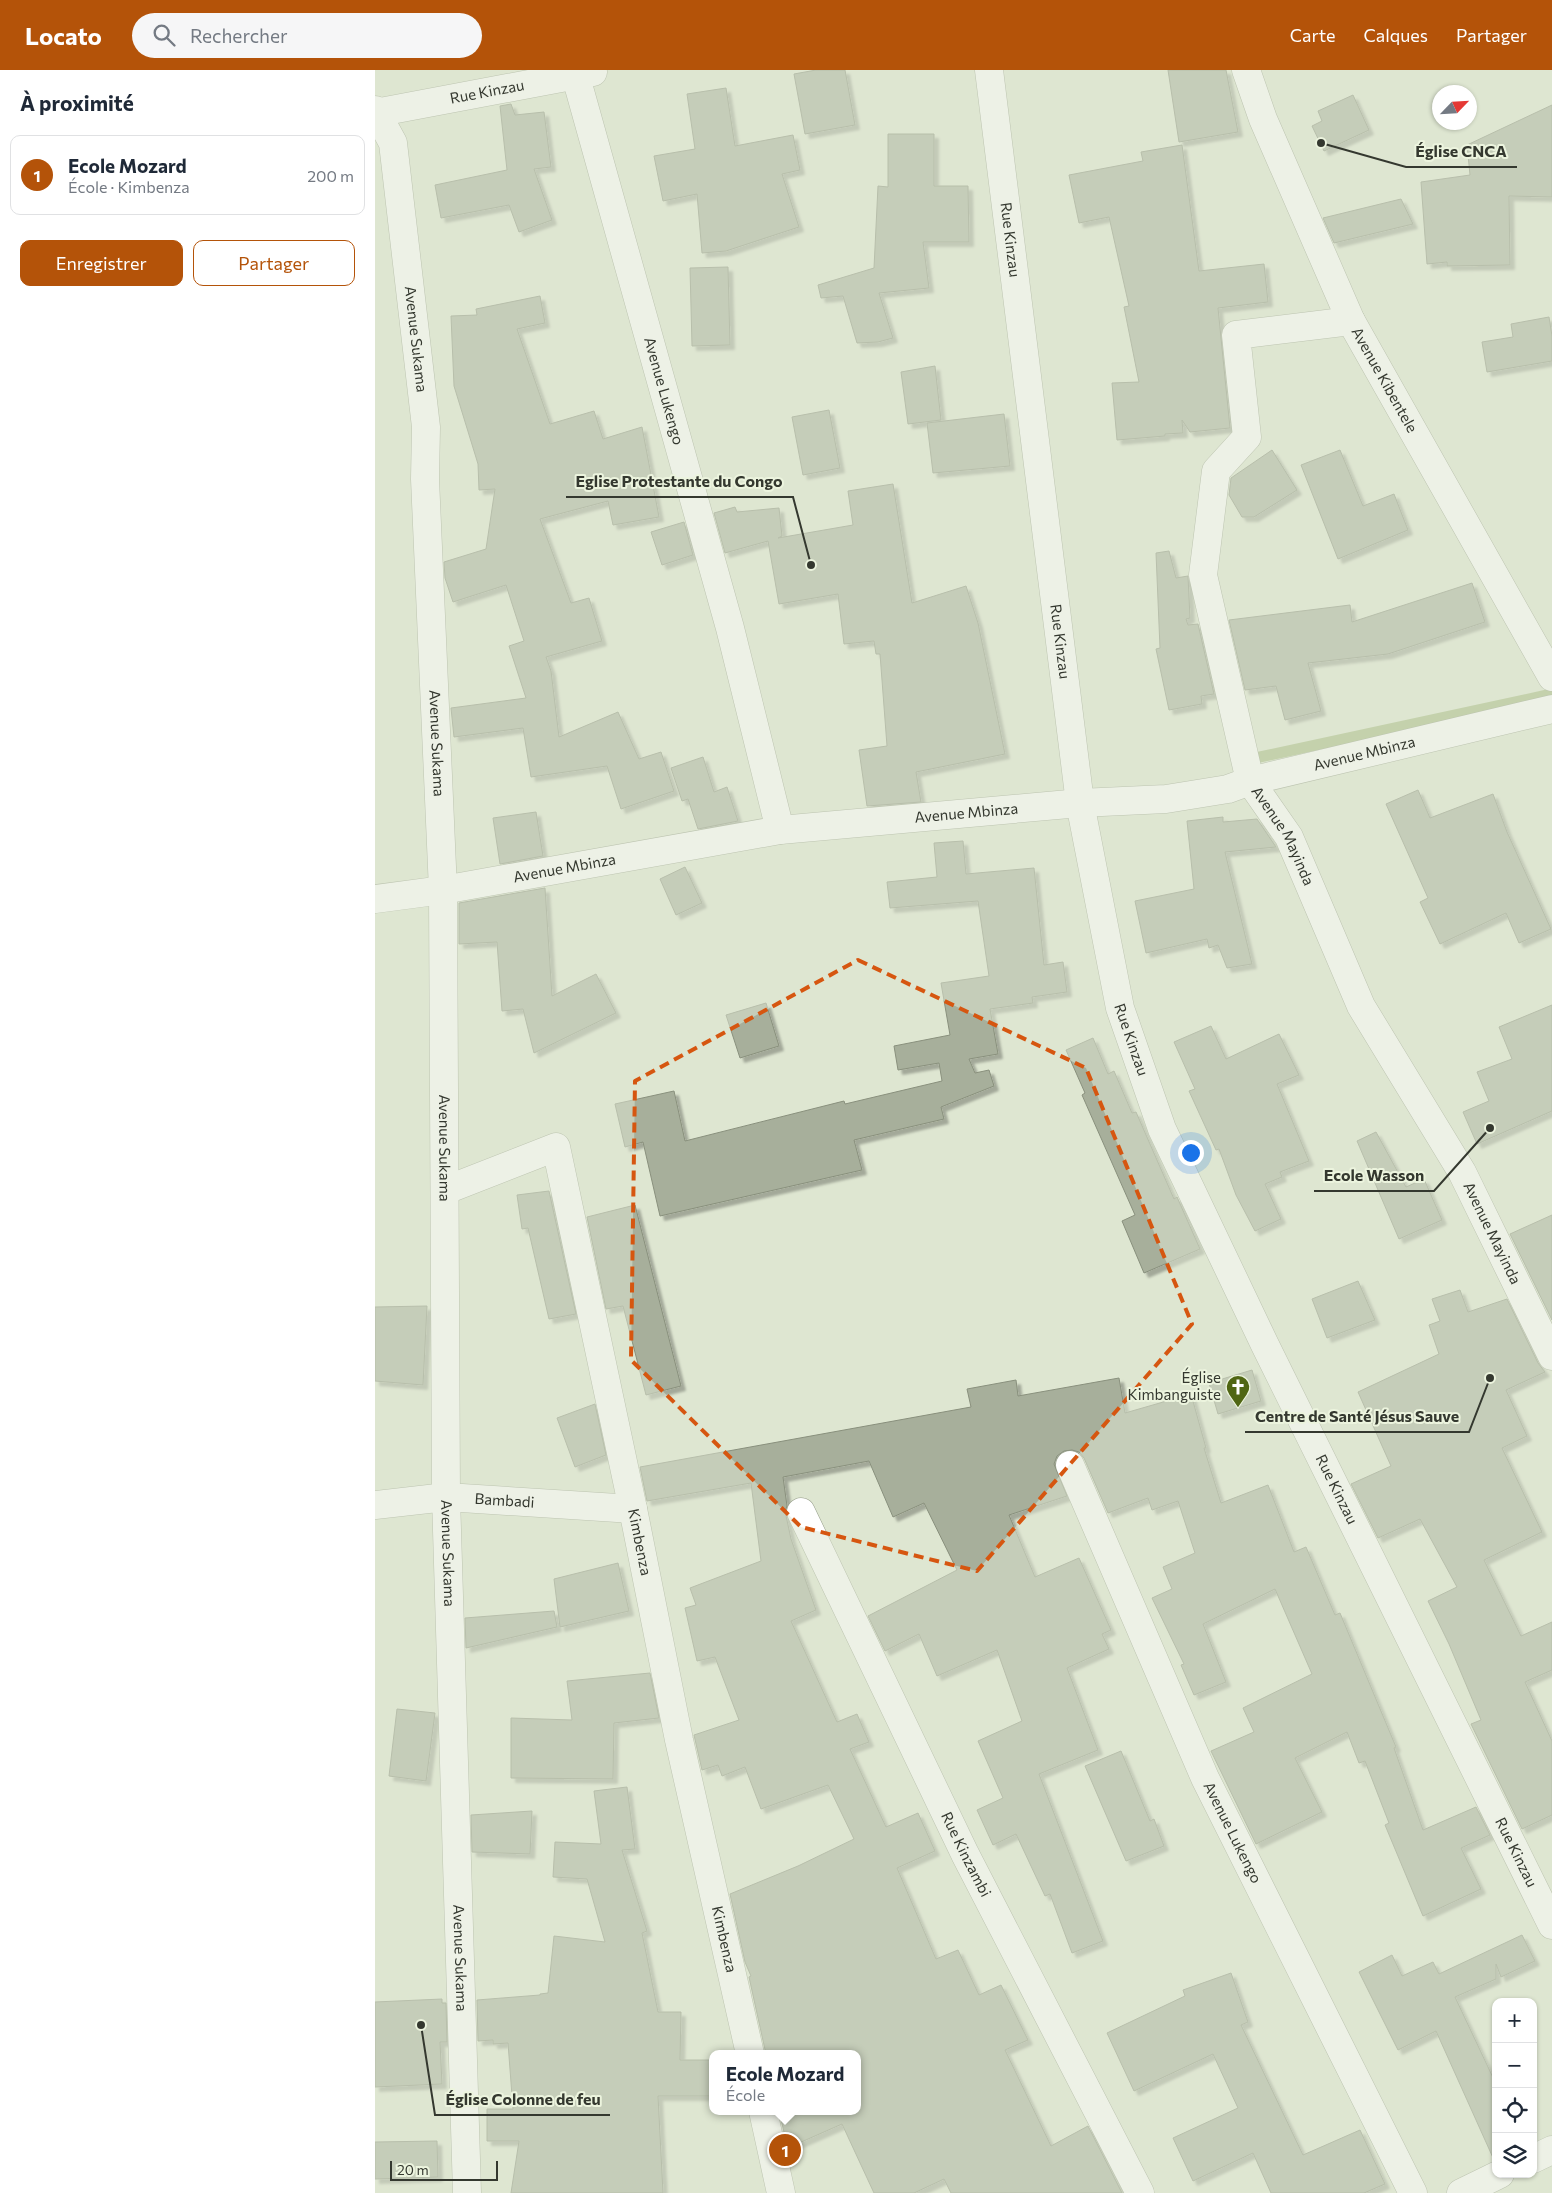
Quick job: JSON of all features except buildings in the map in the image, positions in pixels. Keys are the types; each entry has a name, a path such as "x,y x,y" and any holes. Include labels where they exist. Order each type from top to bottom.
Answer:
{"street":[{"name":"Rue Kinzau","path":"989,70 1080,803 1120,1008 1162,1130 1269,1354 1552,1925"},
{"name":"Avenue Kibentele","path":"1246,70 1263,119 1351,321 1552,677"},
{"name":"Rue Kinzau","path":"376,112 585,72"},
{"name":"Avenue Lukengo","path":"585,72 730,628 780,830"},
{"name":"Avenue Sukama","path":"376,112 393,143 426,426 425,479 443,890 446,1190 446,1497 467,2193"},
{"name":"Avenue Mayinda","path":"1351,321 1236,334 1247,437 1216,471 1203,576 1250,781 1289,837 1361,1006 1462,1172 1552,1356"},
{"name":"Avenue Mbinza","path":"375,899 443,890 780,830 1080,803 1166,799 1228,789 1250,781 1552,709"},
{"name":"Kimbenza","path":"446,1190 556,1147 633,1509 679,1740 749,2050"},
{"name":"Avenue Lukengo","path":"1069,1465 1205,1778 1413,2193"},
{"name":"Bambadi","path":"375,1505 446,1497 633,1509"},
{"name":"Rue Kinzambi","path":"801,1512 965,1854 1140,2193"},
{"path":"764,2115 781,2193"},
{"path":"1537,2157 1552,2150"}],"highlighted area":[{"path":"858,960 1086,1068 1192,1324 977,1571 801,1527 631,1360 635,1081"}],"waterway":[{"path":"1246,760 1552,694"}],"place":[{"name":"Église CNCA","path":"1321,143"},
{"name":"Eglise Protestante du Congo","path":"811,565"},
{"name":"Ecole Wasson","path":"1490,1128"},
{"name":"Centre de Santé Jésus Sauve","path":"1490,1378"},
{"name":"Église Kimbanguiste","path":"1238,1408"},
{"name":"Église Colonne de feu","path":"421,2025"},
{"name":"Ecole Mozard","path":"785,2150"}]}
